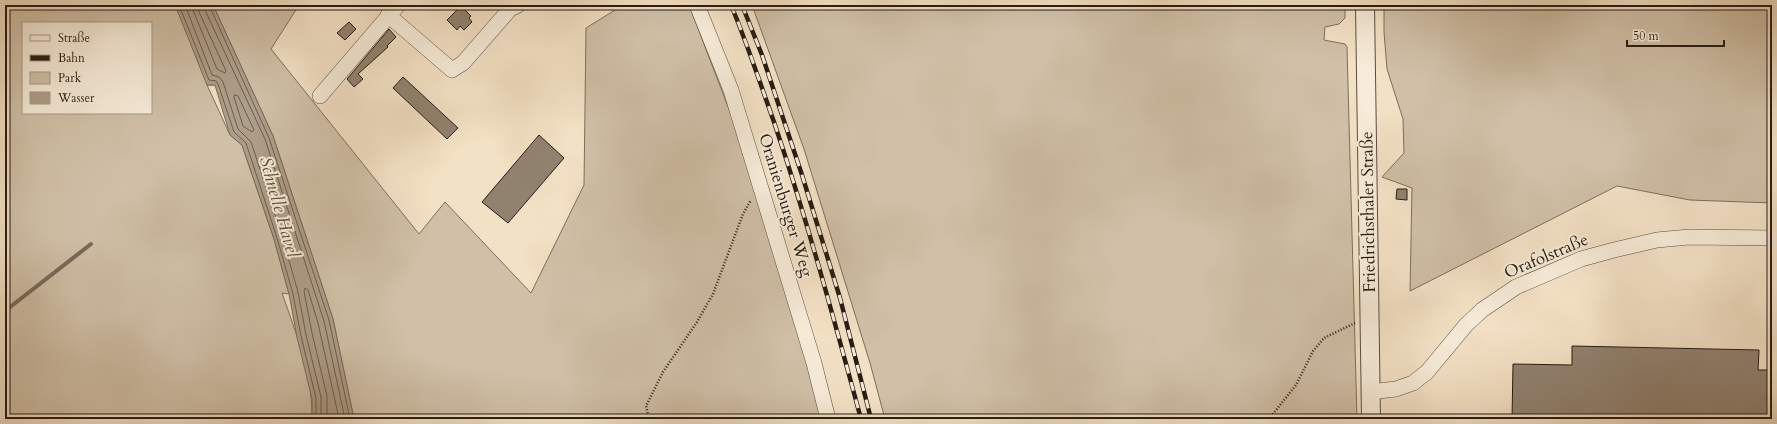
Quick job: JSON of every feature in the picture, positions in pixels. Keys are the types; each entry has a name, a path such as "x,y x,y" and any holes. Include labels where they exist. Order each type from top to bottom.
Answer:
{"street":[{"path":"320,96 393,10 452,70 463,63 510,9 518,5"},
{"name":"Oranienburger Weg","path":"697,5 731,90 814,363 828,419"},
{"name":"Friedrichsthaler Straße","path":"1365,5 1371,419"},
{"name":"Orafolstraße","path":"1370,392 1396,389 1414,382 1427,372 1466,325 1482,310 1516,287 1581,260 1614,250 1657,240 1689,237 1772,238"}],"path":[{"path":"649,419 646,406 663,372 697,322 713,294 743,214 760,186"},
{"path":"1269,419 1296,385 1313,351 1324,338 1357,322 1369,320"}],"green space":[{"path":"5,5 178,5 215,85 207,85 230,135 242,145 274,239 289,294 282,293 307,371 312,403 312,419 5,419"},
{"path":"213,5 299,5 271,49 419,234 445,202 531,293 584,185 586,28 623,5 689,5 740,138 823,419 354,419 333,319 273,136"},
{"path":"752,5 1345,5 1345,18 1339,24 1325,27 1324,40 1345,44 1347,47 1357,419 885,419 870,363 804,149"},
{"path":"1384,5 1772,5 1772,203 1690,200 1617,186 1410,291 1412,188 1382,177 1404,153 1403,119 1387,69 1384,32"}],"water":[{"name":"Schnelle Havel","path":"175,5 213,5 273,136 333,319 354,419 312,419 312,399 297,337 289,294 274,239 242,145 230,135 215,85 207,85"}],"building":[{"path":"461,6 471,16 469,18 472,22 464,30 460,26 457,30 447,20"},
{"path":"349,22 356,29 345,40 337,33"},
{"path":"389,29 396,37 387,46 388,47 358,74 363,79 354,87 347,79"},
{"path":"403,77 458,128 447,139 393,88"},
{"path":"539,135 564,158 508,223 482,202"},
{"path":"1397,189 1407,189 1407,200 1396,199"},
{"path":"1572,346 1759,350 1758,370 1772,370 1772,419 1512,419 1513,364 1572,365"}],"waterway":[{"path":"5,311 91,244"}],"railway":[{"path":"731,5 774,122 798,196 861,419"},
{"path":"742,5 762,55 802,175 840,298 871,419"}]}
